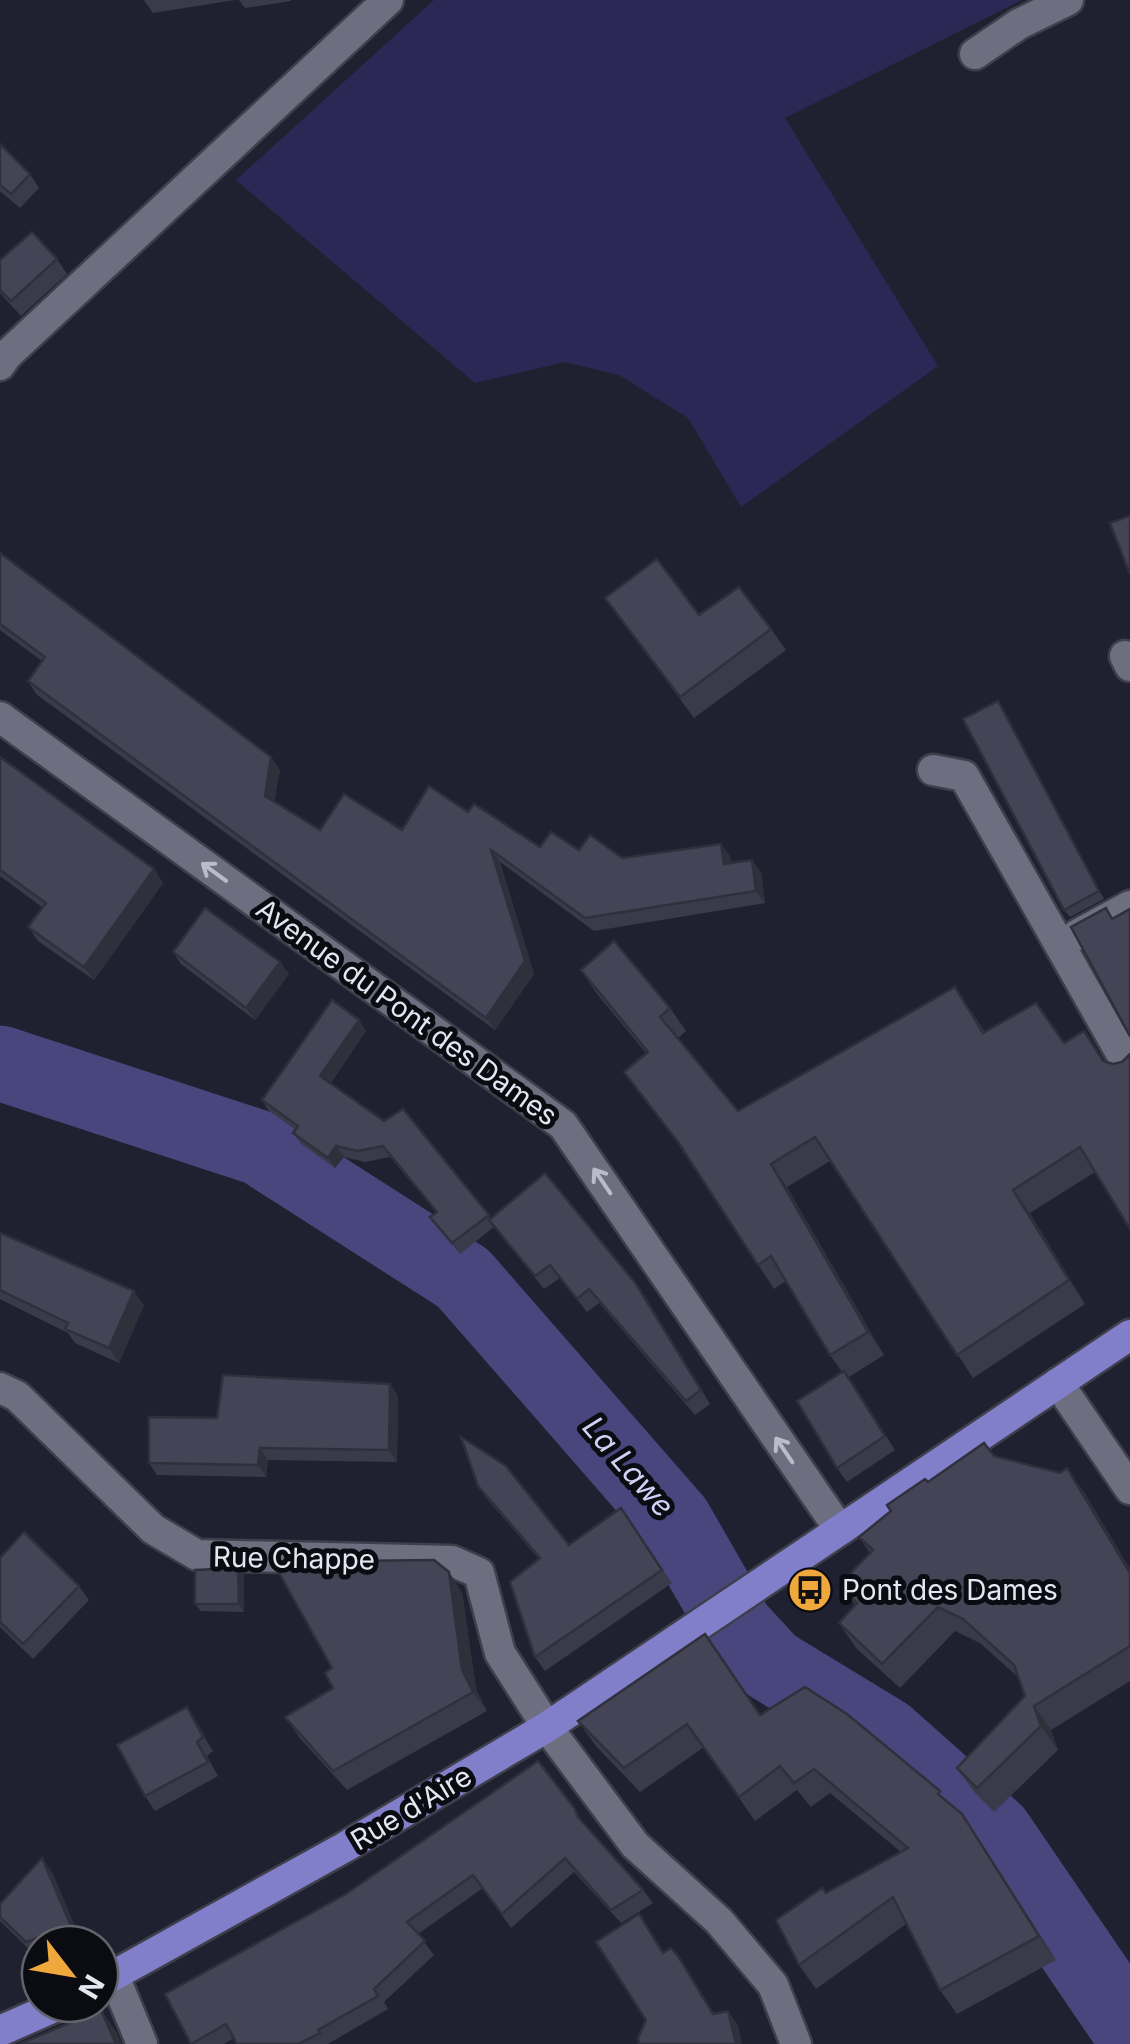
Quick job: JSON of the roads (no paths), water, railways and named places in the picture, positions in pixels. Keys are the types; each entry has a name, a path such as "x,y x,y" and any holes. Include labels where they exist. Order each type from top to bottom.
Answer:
{"main road":[{"path":"840,1530 1130,1335"},
{"name":"Rue d'Aire","path":"120,1973 548,1727 840,1530"}],"street":[{"path":"0,365 6,355 388,0"},
{"path":"974,54 1018,24 1068,0"},
{"name":"Avenue du Pont des Dames","path":"0,717 564,1125 840,1530"},
{"path":"933,770 964,776 1130,1069"},
{"path":"1061,943 1130,906"},
{"path":"1058,1383 1130,1489"},
{"name":"Rue Chappe","path":"0,1388 17,1396 152,1530 197,1556 452,1562 479,1573 500,1653 548,1727"},
{"path":"548,1727 635,1845 719,1921 773,1984 796,2044"},
{"path":"120,2004 142,2044"}],"waterway":[{"name":"La Lawe","path":"0,1063 260,1148 463,1278 675,1521 736,1627 771,1665 886,1735 995,1832 1130,2030"}],"place":[{"name":"Pont des Dames","path":"810,1590"}]}
